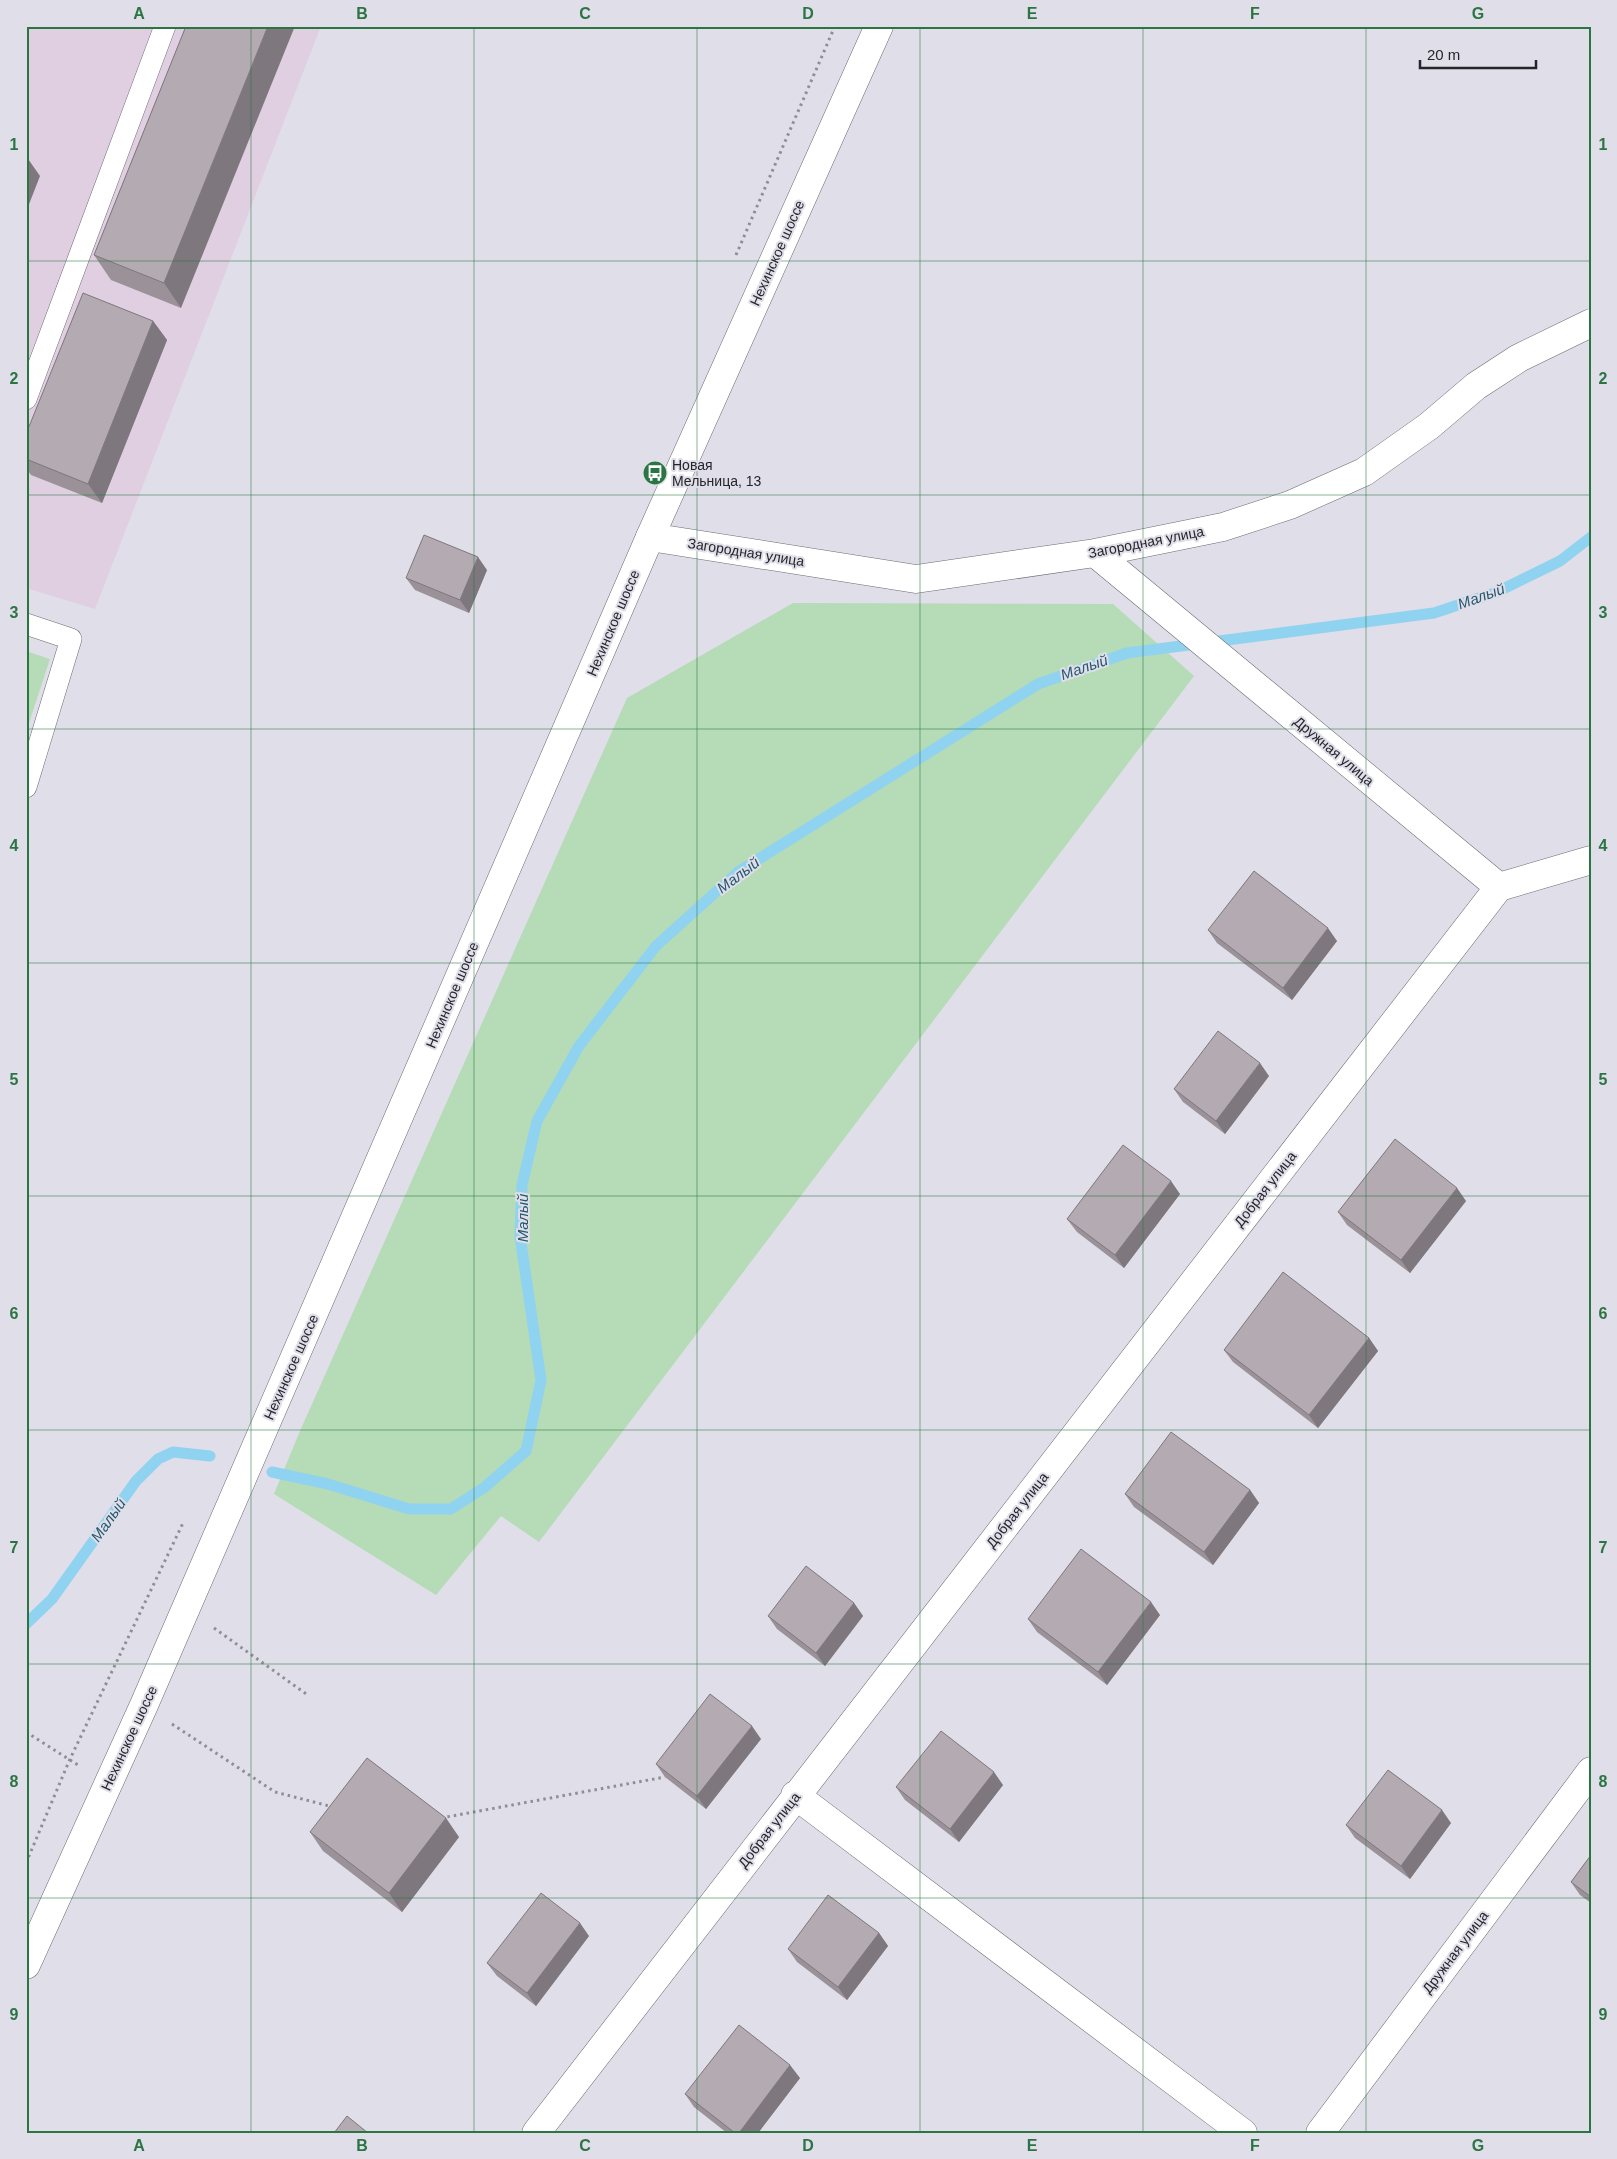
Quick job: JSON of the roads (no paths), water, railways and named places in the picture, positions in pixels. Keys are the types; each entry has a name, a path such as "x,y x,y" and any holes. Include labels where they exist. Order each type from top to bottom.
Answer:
{"street":[{"name":"Нехинское шоссе","path":"26,1964 144,1706 650,537 879,26"},
{"name":"Загородная улица","path":"650,537 916,579 1095,553 1223,527 1290,505 1364,472 1429,426 1476,386 1519,358 1591,323"},
{"name":"Дружная улица","path":"1095,553 1499,888"},
{"path":"1499,888 1591,860"},
{"name":"Добрая улица","path":"536,2133 795,1795 1499,888"},
{"name":"Дружная улица","path":"1320,2133 1591,1771"},
{"path":"795,1795 1242,2133"}],"lane":[{"path":"26,399 165,26"},
{"path":"26,624 70,639 26,787"}],"waterway":[{"name":"Малый","path":"272,1472 328,1484 409,1509 451,1509 485,1487 526,1451 541,1380 520,1236 522,1185 537,1121 579,1046 656,946 738,872 1038,684 1127,653 1434,613 1497,592 1560,561 1591,537"},
{"name":"Малый","path":"26,1624 52,1599 136,1481 158,1459 173,1452 210,1456"}],"place":[{"name":"Новая Мельница, 13","path":"655,473"}]}
